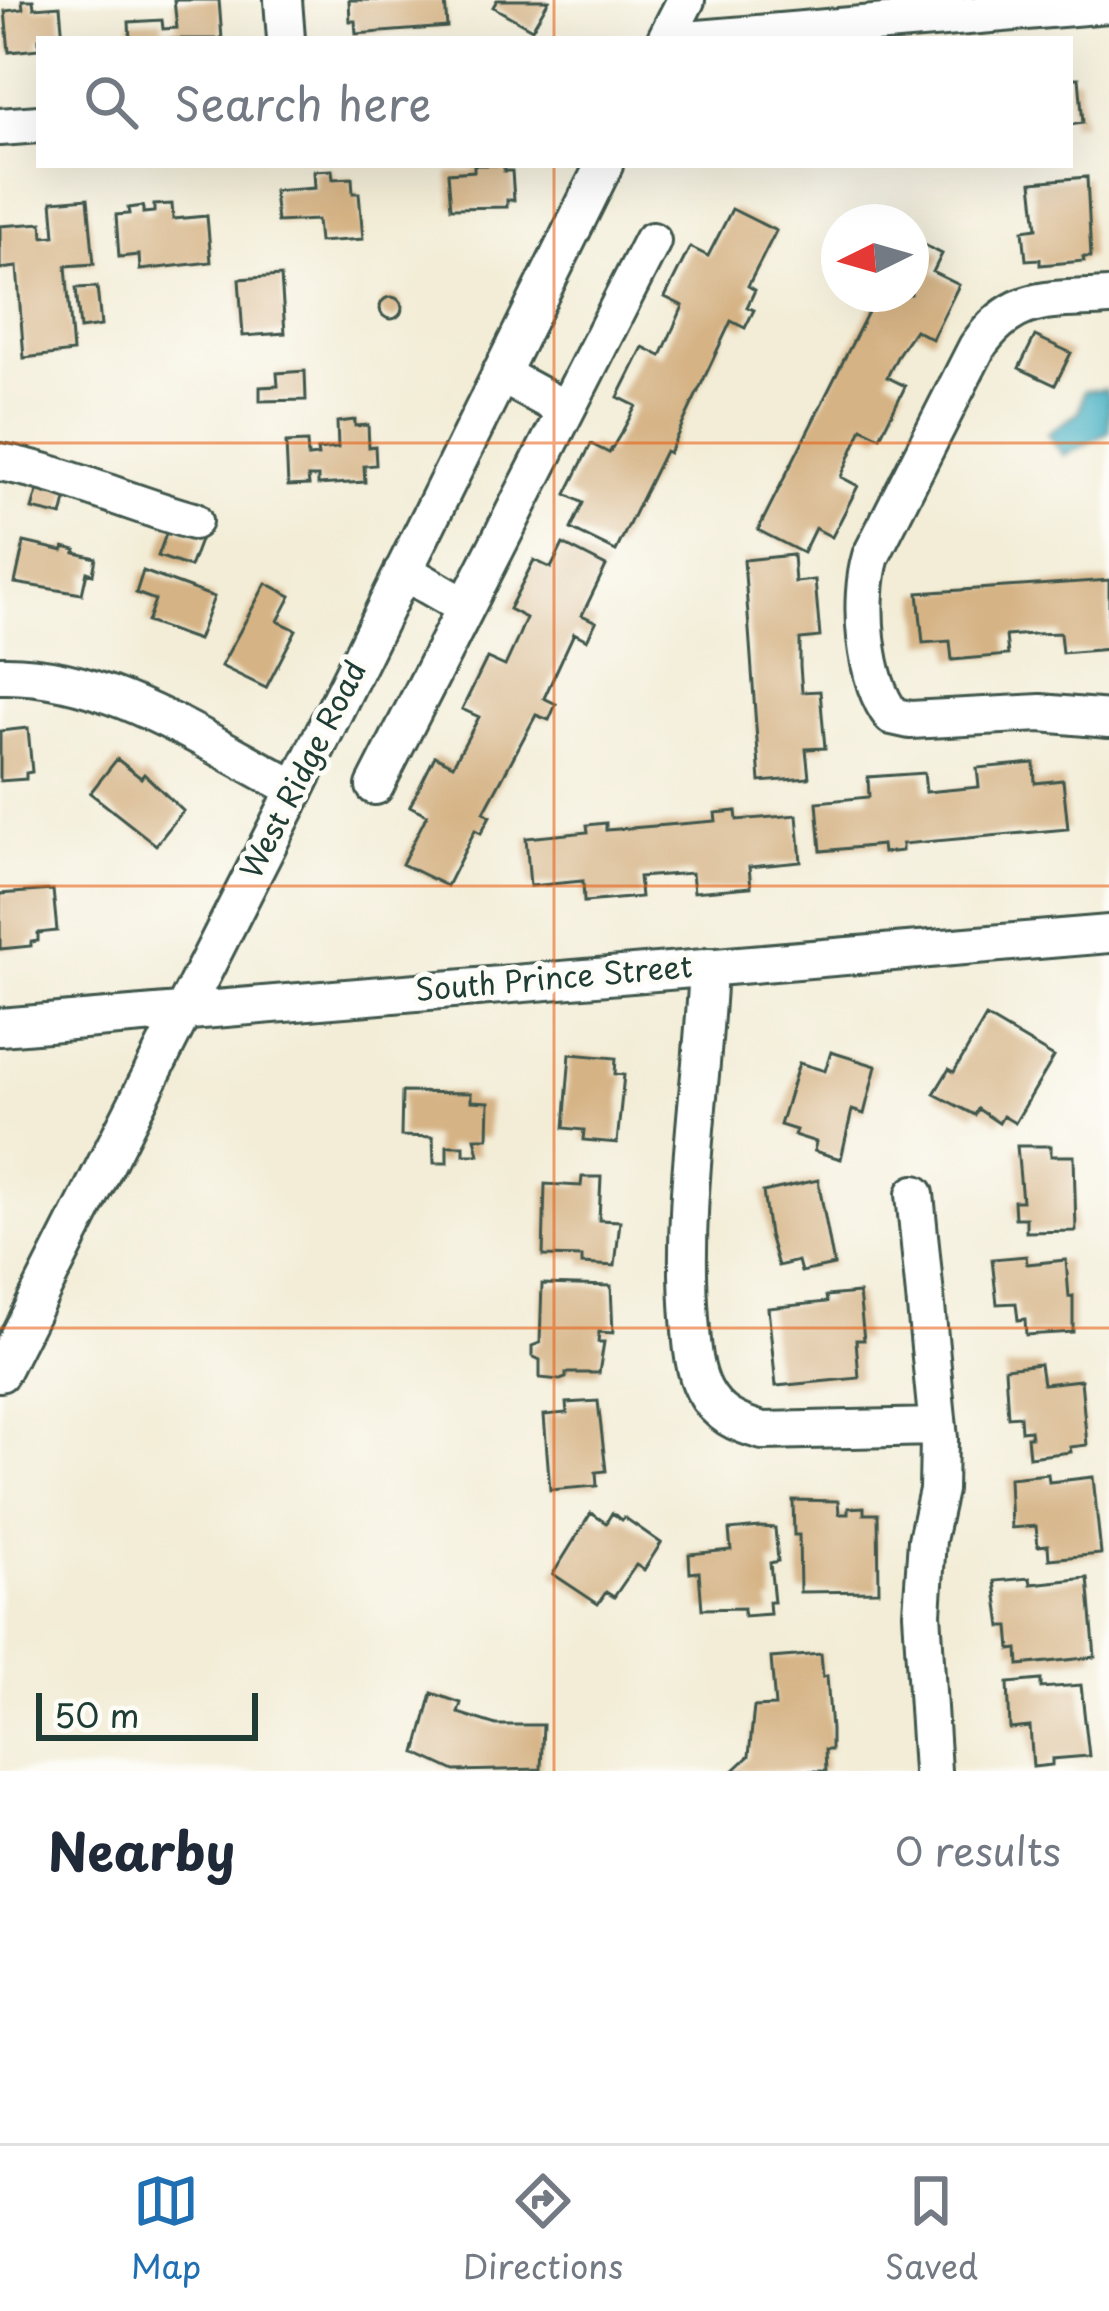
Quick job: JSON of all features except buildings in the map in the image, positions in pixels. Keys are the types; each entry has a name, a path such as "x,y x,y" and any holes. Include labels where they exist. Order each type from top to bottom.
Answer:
{"street":[{"path":"283,0 286,36"},
{"path":"668,36 686,0"},
{"path":"733,36 1109,4"},
{"path":"0,127 36,124"},
{"name":"West Ridge Road","path":"0,1373 603,168"},
{"path":"375,786 652,241"},
{"path":"1109,297 1011,309 993,324 871,556 864,579 873,677 880,701 892,716 910,720 1041,713 1109,719"},
{"path":"500,374 566,410"},
{"path":"0,462 44,470 135,505 193,521"},
{"path":"403,572 466,608"},
{"path":"0,675 39,676 132,705 296,789"},
{"name":"South Prince Street","path":"0,1027 1109,934"},
{"path":"708,967 688,1214 688,1286 698,1376 706,1394 736,1424 763,1431 937,1427"},
{"path":"915,1194 937,1427 938,1490 927,1540 922,1613 932,1771"}],"water":[{"path":"1105,389 1109,432 1064,456 1047,434 1079,412 1084,391"}]}
